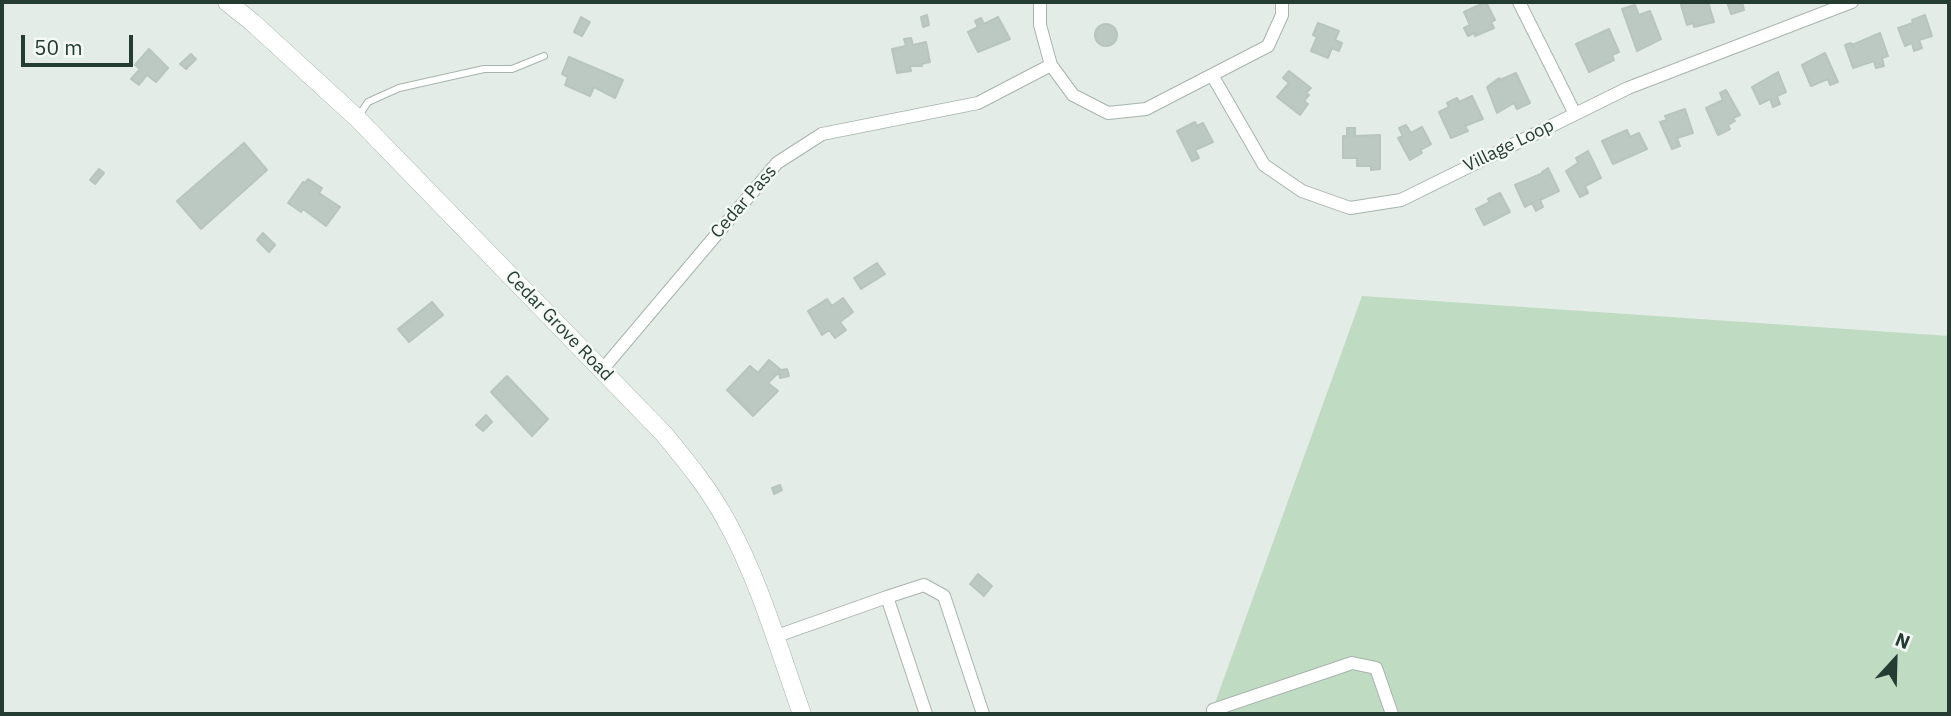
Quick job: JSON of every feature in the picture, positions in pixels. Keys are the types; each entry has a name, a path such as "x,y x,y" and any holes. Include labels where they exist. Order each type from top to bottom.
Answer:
{"main road":[{"name":"Cedar Grove Road","path":"227,2 357,118 664,434 700,479 728,522 753,578 802,714"}],"street":[{"path":"1040,2 1040,25 1051,65 1073,95 1108,113 1146,109 1268,46 1282,15 1282,2"},
{"path":"1519,2 1575,114"},
{"name":"Village Loop","path":"1212,75 1264,165 1302,191 1350,208 1401,200 1628,88 1852,2"},
{"name":"Cedar Pass","path":"602,370 777,163 822,134 978,103 1051,65"},
{"path":"774,636 924,585 944,596 983,714"},
{"path":"887,597 926,714"},
{"path":"1209,713 1352,663 1376,668 1392,714"}],"lane":[{"path":"357,118 368,102 399,88 484,69 512,69 544,57"}],"green space":[{"path":"1362,296 1949,336 1949,714 1211,714"}],"building":[{"path":"1486,2 1495,20 1491,22 1494,28 1468,36 1464,28 1470,25 1464,12"},
{"path":"1685,2 1708,2 1714,22 1694,27 1693,23 1687,25 1681,5"},
{"path":"1727,2 1742,2 1744,10 1731,14"},
{"path":"1635,5 1639,15 1650,11 1661,39 1637,51 1622,9"},
{"path":"927,15 929,25 923,27 921,17"},
{"path":"1925,15 1932,36 1919,40 1922,48 1914,51 1912,43 1905,46 1898,28"},
{"path":"581,17 590,22 582,36 574,32"},
{"path":"998,17 1010,39 978,52 968,32 978,27 975,21 981,18 984,24"},
{"path":"1318,23 1339,31 1335,40 1342,43 1339,51 1332,48 1328,58 1311,51 1317,37 1313,35"},
{"path":"1102,24 1110,24 1117,31 1117,39 1110,46 1102,46 1095,39 1095,31"},
{"path":"1609,29 1619,52 1612,55 1614,60 1589,72 1576,44"},
{"path":"1880,33 1888,56 1882,58 1884,66 1876,68 1874,61 1853,68 1845,45 1852,45"},
{"path":"911,38 913,45 926,42 930,62 921,64 922,66 910,66 911,71 897,73 892,49 906,46 904,39"},
{"path":"149,49 168,68 156,82 147,75 139,85 131,79 140,69 135,65"},
{"path":"1825,53 1838,82 1830,85 1828,79 1811,86 1802,65"},
{"path":"191,54 196,59 186,69 180,64"},
{"path":"569,57 623,80 615,98 594,87 590,96 565,85 568,77 562,74"},
{"path":"1289,71 1311,88 1304,101 1308,104 1300,115 1277,97 1289,83 1283,78"},
{"path":"1778,72 1786,92 1777,96 1780,104 1773,107 1770,99 1760,104 1752,87"},
{"path":"1516,73 1530,103 1517,109 1514,103 1497,113 1487,87 1499,78 1500,80"},
{"path":"1726,90 1740,115 1733,118 1735,121 1728,125 1730,129 1718,135 1706,108 1723,100 1720,93"},
{"path":"1472,96 1483,119 1465,126 1468,131 1451,138 1439,112 1449,107 1447,103 1457,98 1459,102"},
{"path":"1685,109 1693,133 1677,138 1680,146 1672,149 1660,122 1667,120 1665,116"},
{"path":"1195,122 1197,126 1203,123 1213,142 1195,150 1199,158 1192,161 1177,131"},
{"path":"1406,125 1411,133 1422,127 1431,144 1410,160 1398,138 1403,136 1399,128"},
{"path":"1347,128 1355,128 1355,136 1380,135 1380,169 1371,170 1371,166 1357,166 1357,158 1343,158 1343,136 1347,136"},
{"path":"1627,130 1630,137 1639,133 1647,149 1613,164 1602,141"},
{"path":"244,143 267,170 201,229 177,201"},
{"path":"1588,151 1601,178 1585,186 1588,193 1580,197 1566,171 1578,163 1576,158"},
{"path":"1548,168 1559,191 1540,200 1543,207 1536,211 1532,203 1525,207 1515,185 1543,173"},
{"path":"99,169 104,173 95,184 90,180"},
{"path":"308,179 322,188 319,193 340,207 326,226 303,209 301,212 288,203"},
{"path":"1500,193 1510,212 1484,225 1476,209"},
{"path":"263,233 275,245 269,252 257,240"},
{"path":"877,263 885,274 861,289 854,278"},
{"path":"843,298 853,312 840,322 846,330 835,338 829,330 822,335 808,311 827,299 832,306"},
{"path":"432,302 443,315 409,342 398,329"},
{"path":"769,360 781,370 787,369 789,376 780,378 779,372 768,383 778,391 753,416 727,390 750,366 758,373"},
{"path":"507,376 548,419 532,436 491,392"},
{"path":"486,415 492,422 483,431 476,425"},
{"path":"780,485 782,490 774,494 772,488"},
{"path":"978,574 992,586 984,596 970,584"}]}
